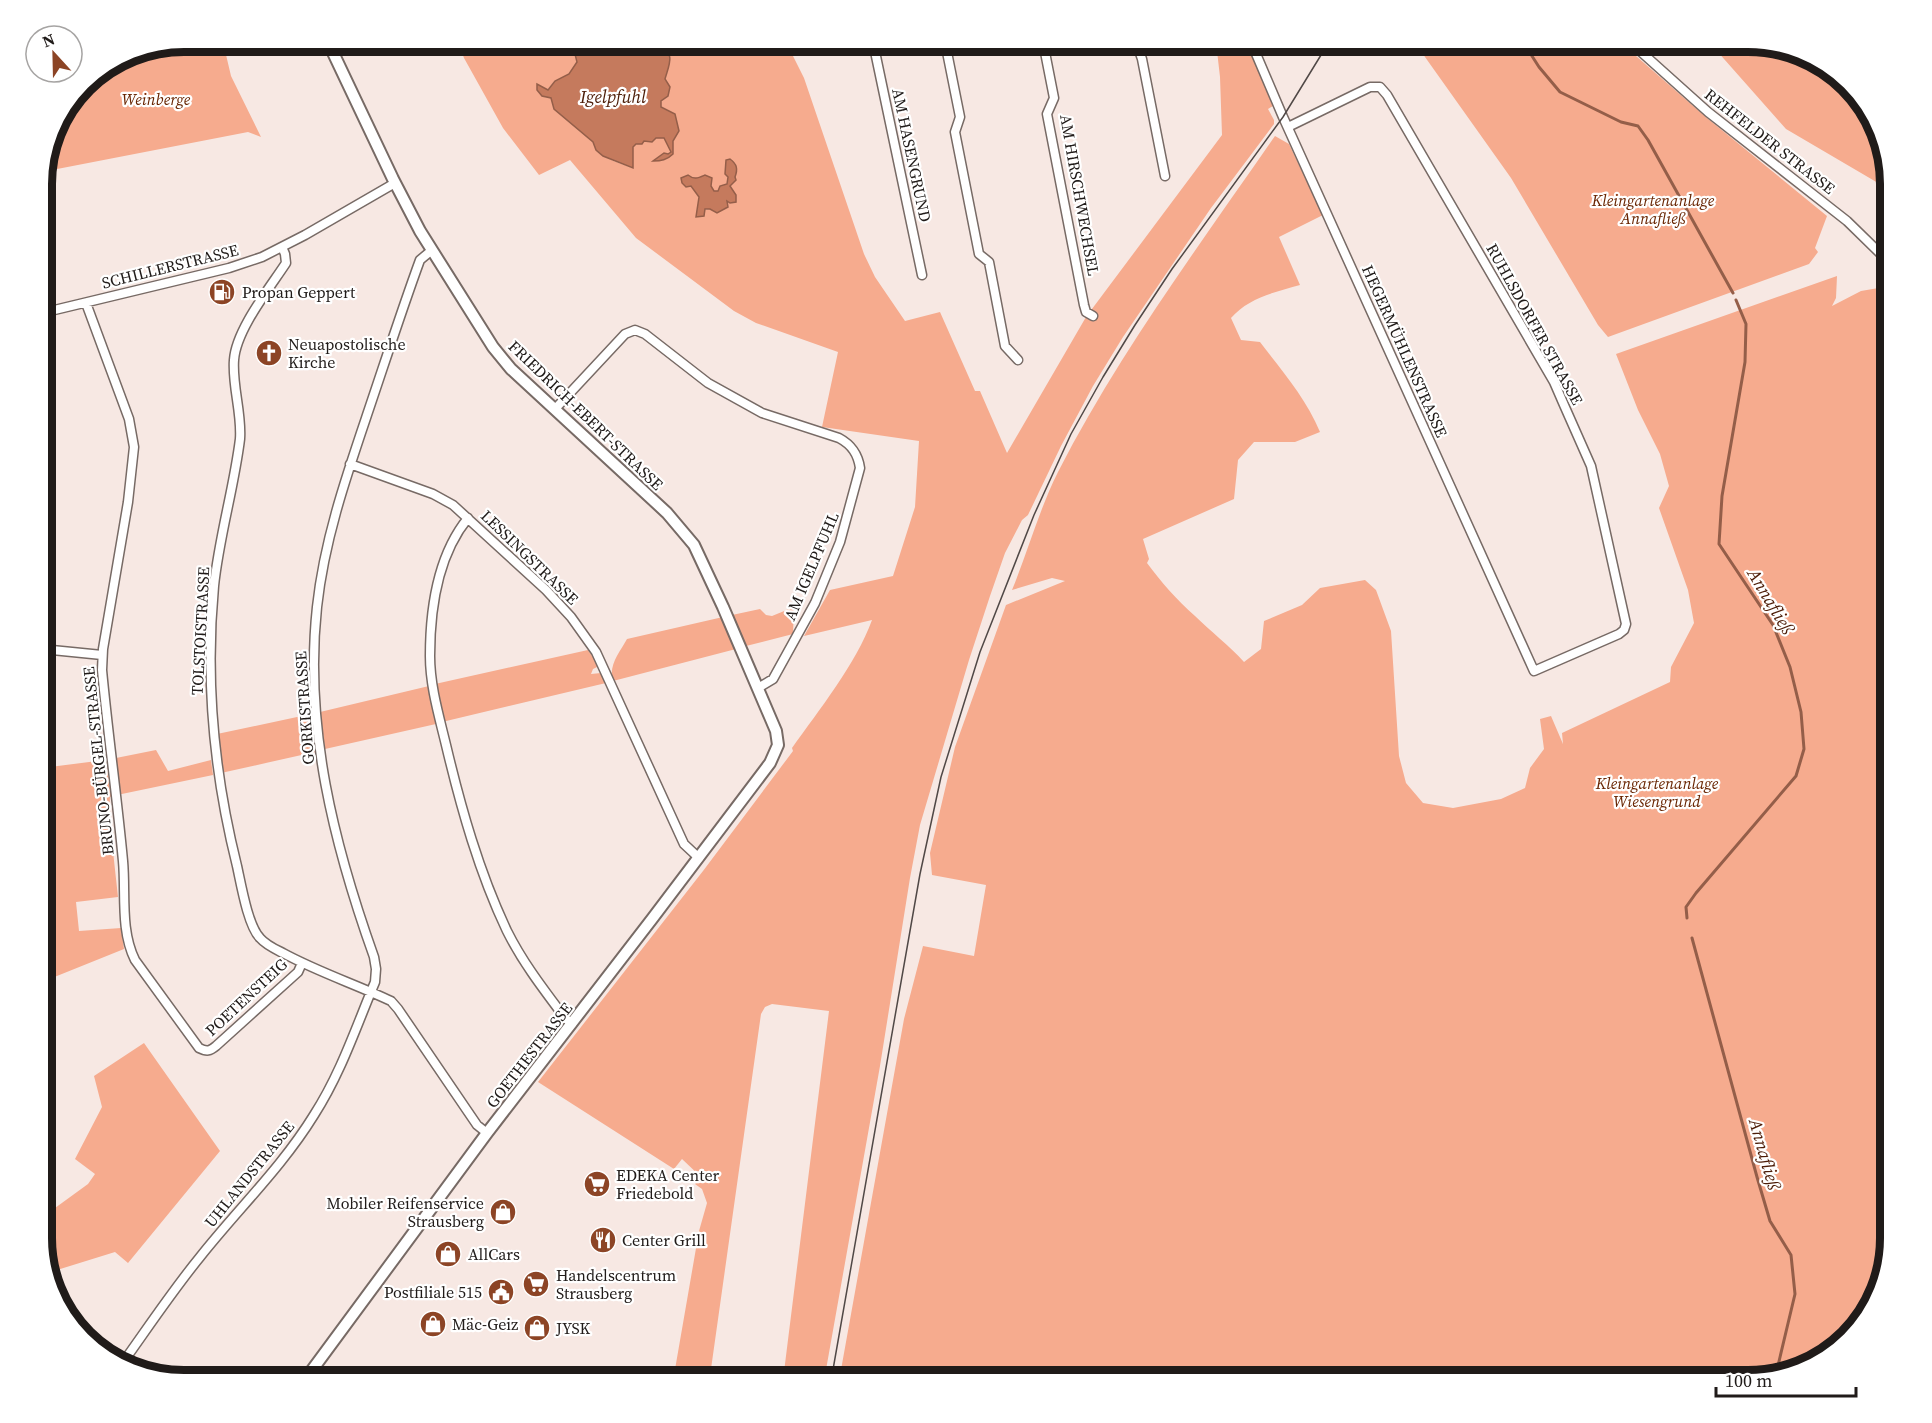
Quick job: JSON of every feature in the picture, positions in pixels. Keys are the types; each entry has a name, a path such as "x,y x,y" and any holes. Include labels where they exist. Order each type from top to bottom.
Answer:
{"street":[{"name":"AM HIRSCHWECHSEL","path":"1045,52 1054,98 1047,114 1084,305 1086,312 1093,316"},
{"path":"1140,52 1165,176"},
{"name":"HEGERMÜHLENSTRASSE","path":"1255,52 1534,671"},
{"name":"REHFELDER STRASSE","path":"1641,52 1708,112 1847,222 1880,253"},
{"name":"FRIEDRICH-EBERT-STRASSE","path":"333,53 420,231 502,359 686,533 702,559 758,688 776,731 777,749"},
{"name":"AM HASENGRUND","path":"875,53 922,275"},
{"path":"947,53 960,117 955,132 979,254 988,262 1005,346 1018,360"},
{"name":"RUHLSDORFER STRASSE","path":"1288,127 1370,87 1380,87 1393,105 1561,397 1591,466 1626,624 1624,630 1619,634 1534,671"},
{"name":"SCHILLERSTRASSE","path":"53,310 229,268 282,247 395,183"},
{"name":"TOLSTOISTRASSE","path":"282,247 286,263 246,325 239,338 235,354 240,432 238,456 214,585 210,663 215,753 222,803 252,922 258,937 302,963 371,992"},
{"name":"GORKISTRASSE","path":"371,992 376,969 328,803 315,683 317,609 322,569 350,464 420,260 432,250"},
{"name":"BRUNO-BÜRGEL-STRASSE","path":"86,303 129,419 134,447 128,502 102,655 123,863 127,935 135,960 199,1048 206,1052 210,1051"},
{"name":"AM IGELPFUHL","path":"555,409 625,334 634,330 645,334 723,393 762,413 839,438 850,444 859,459 860,468 840,542 809,616 773,679 758,688"},
{"name":"LESSINGSTRASSE","path":"350,464 434,494 453,505 546,590 582,631 600,660 684,844 699,858"},
{"path":"468,518 453,540 442,565 434,604 430,658 436,704 458,795 499,914 529,971 572,1024"},
{"path":"53,651 102,655"},
{"name":"GOETHESTRASSE","path":"312,1370 487,1133 699,858 770,762 777,749"},
{"name":"POETENSTEIG","path":"210,1051 298,972 302,963"},
{"path":"371,992 391,1001 398,1009 471,1117 487,1133"},
{"name":"UHLANDSTRASSE","path":"127,1357 200,1257 296,1143 316,1113 343,1061 371,992"}],"green space":[{"path":"1217,52 1250,52 1273,106 1268,109 1274,124 1211,208 1123,337 1093,386 1028,515 1022,520 1005,553 969,660 920,825 826,1370 784,1370 829,1011 772,1004 765,1007 761,1014 711,1369 718,1370 675,1370 699,1231 707,1203 702,1189 695,1184 701,1177 682,1159 674,1169 538,1082 703,871 793,751 792,748 847,670 872,620 804,636 830,590 893,576 915,507 919,441 822,427 838,352 756,323 734,311 636,238 570,160 539,175 503,128 462,53 575,53 577,62 569,74 555,81 542,96 551,98 555,109 593,142 604,156 632,168 633,147 636,144 647,139 664,138 671,152 673,141 679,131 661,107 661,101 670,87 665,79 669,64 668,53 791,53 804,78 864,254 875,277 905,321 940,312 975,391 980,391 1007,453 1086,317 1222,135","holes":["671,152 670,156 664,160 654,161 664,153","736,173 730,186 736,195 727,200 717,212 710,209 697,211 699,197 691,186 692,178 718,191 720,186 727,184 728,177"]},
{"name":"Kleingartenanlage Annafließ","path":"1422,52 1632,52 1707,118 1827,216 1815,248 1818,252 1809,264 1608,337 1598,325 1511,178"},
{"path":"1718,52 1748,52 1790,59 1814,70 1835,85 1847,97 1866,126 1875,150 1880,184 1786,129"},
{"name":"Weinberge","path":"226,53 231,76 261,137 248,132 54,170 59,142 66,126 91,91 118,70 159,55"},
{"name":"Kleingartenanlage Wiesengrund","path":"1275,136 1289,144 1323,215 1279,237 1300,285 1272,293 1245,305 1231,318 1241,340 1260,342 1285,374 1301,396 1320,432 1295,442 1254,442 1238,460 1234,499 1143,539 1149,559 1147,563 1182,604 1244,662 1261,649 1264,621 1302,605 1320,588 1365,580 1376,590 1391,631 1399,756 1406,783 1423,803 1453,808 1501,799 1525,788 1530,768 1544,749 1540,719 1551,716 1563,744 1562,733 1670,682 1671,667 1694,623 1688,590 1659,508 1669,486 1660,454 1638,410 1616,354 1837,276 1836,298 1832,306 1861,291 1880,288 1880,1239 1873,1281 1857,1312 1835,1338 1806,1357 1773,1368 1748,1370 841,1370 904,1019 923,946 974,956 986,885 932,875 930,853 955,747 1006,605 1065,581 1052,578 1012,590 1058,472 1133,342"},
{"path":"794,607 793,634 746,646 732,615 760,609 766,615 772,616"},
{"path":"723,617 736,649 613,681 613,664 627,639"},
{"path":"588,650 599,666 593,669 591,674 601,673 606,683 442,722 435,684"},
{"path":"429,686 436,724 325,749 320,712"},
{"path":"311,714 315,752 221,773 217,734"},
{"path":"156,750 168,771 211,760 213,775 117,795 116,758"},
{"path":"105,760 112,796 110,797 109,815 118,897 76,902 79,931 121,928 124,949 53,978 53,767"},
{"path":"144,1043 220,1151 128,1263 115,1252 57,1270 53,1247 53,1209 88,1184 95,1174 75,1159 102,1107 94,1076"}],"water":[{"name":"Igelpfuhl","path":"575,53 669,53 669,64 665,79 670,87 668,96 661,101 661,107 675,114 679,131 673,141 673,154 664,160 653,161 664,153 671,152 664,138 656,138 652,142 644,141 633,147 633,168 603,156 596,150 593,142 554,109 551,98 542,96 537,90 537,84 548,90 555,81 569,74 577,62"},
{"path":"730,159 737,169 736,180 730,186 736,195 736,202 727,201 728,207 717,213 705,209 704,216 696,217 699,197 691,186 686,187 682,183 681,178 688,175 696,178 705,175 712,178 711,186 714,191 718,191 720,186 727,184 726,160"}],"waterway":[{"name":"Annafließ","path":"1529,52 1560,92 1621,122 1638,126 1733,293"},
{"name":"Annafließ","path":"1687,918 1686,907 1696,893 1796,776 1804,749 1801,712 1790,667 1773,625 1719,544 1722,496 1745,362 1746,324 1736,300"},
{"name":"Annafließ","path":"1692,938 1770,1221 1791,1255 1795,1294 1778,1367"}],"tram line":[{"path":"833,1370 920,874 941,777 980,652 1034,515 1071,434 1103,377 1172,269 1283,117 1323,52"}],"place":[{"name":"Propan Geppert","path":"222,292"},
{"name":"Neuapostolische Kirche","path":"269,353"},
{"name":"EDEKA Center Friedebold","path":"597,1184"},
{"name":"Mobiler Reifenservice Strausberg","path":"503,1212"},
{"name":"Center Grill","path":"603,1240"},
{"name":"AllCars","path":"448,1254"},
{"name":"Handelscentrum Strausberg","path":"536,1284"},
{"name":"Postfiliale 515","path":"501,1292"},
{"name":"Mäc-Geiz","path":"433,1324"},
{"name":"JYSK","path":"537,1328"}]}
